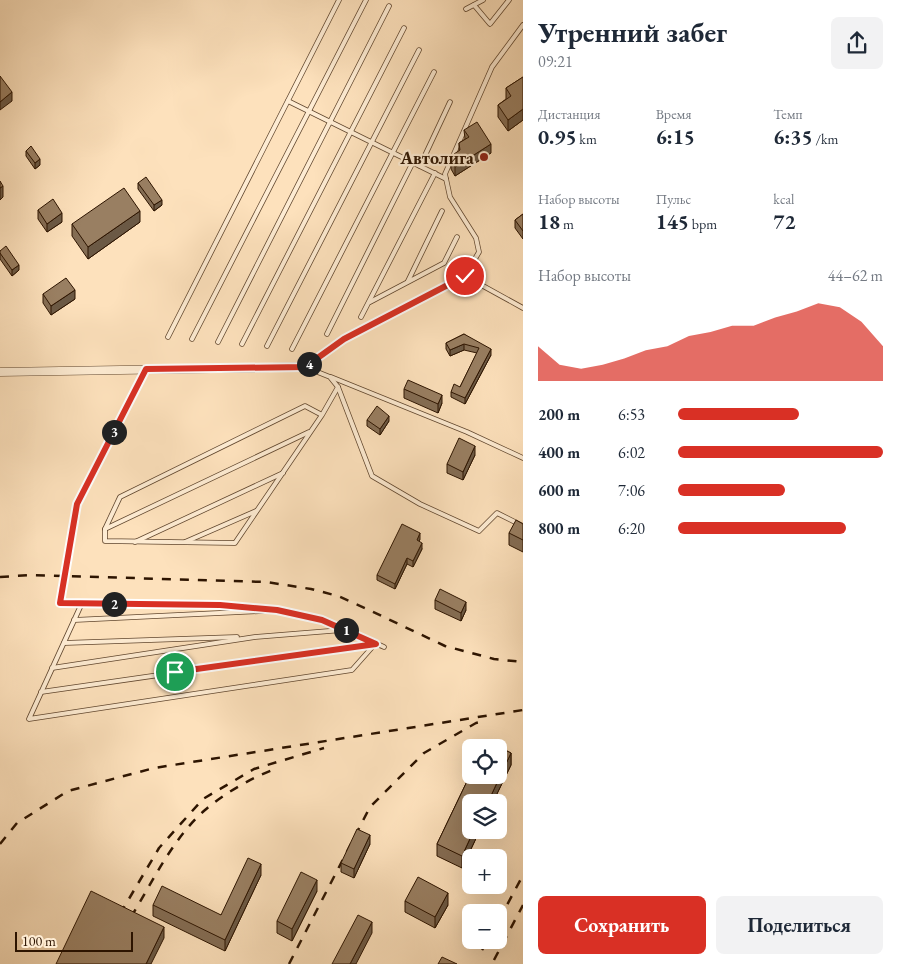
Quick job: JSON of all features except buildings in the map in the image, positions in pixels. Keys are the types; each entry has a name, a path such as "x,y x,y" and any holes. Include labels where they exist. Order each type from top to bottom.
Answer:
{"street":[{"path":"0,372 305,367"}],"lane":[{"path":"168,337 339,0"},
{"path":"192,339 366,0"},
{"path":"466,8 483,0"},
{"path":"474,5 490,24 509,0"},
{"path":"218,342 388,6"},
{"path":"305,367 344,339 465,276 479,252 476,238 450,197 446,179 448,167 492,67 523,25"},
{"path":"242,344 404,28"},
{"path":"267,346 419,50"},
{"path":"292,349 434,72"},
{"path":"288,101 446,179"},
{"path":"420,166 450,102"},
{"path":"327,334 413,162"},
{"path":"361,317 435,173"},
{"path":"408,282 442,212"},
{"path":"368,302 444,263 457,237"},
{"path":"465,276 523,308"},
{"path":"305,367 467,432 523,458"},
{"path":"146,369 77,504 60,603 220,605 277,610 322,620 384,647"},
{"path":"330,376 338,387 372,476 420,504 479,531 497,512 523,526"},
{"path":"322,415 305,406 120,496 105,528 105,542 234,543 322,415 338,387"},
{"path":"105,528 310,432"},
{"path":"133,543 283,472"},
{"path":"182,543 257,511"},
{"path":"82,603 29,719 352,670 376,644"},
{"path":"74,620 277,610"},
{"path":"64,643 255,637 345,630"},
{"path":"52,668 255,637"},
{"path":"42,692 376,644"}],"railway":[{"path":"0,577 30,575 266,582 311,589 338,596 445,646 494,659 523,662"},
{"path":"0,844 17,823 68,791 154,768 523,710"},
{"path":"289,964 370,807 424,753 476,723 485,721"},
{"path":"120,914 159,848 203,799 254,769 324,748"},
{"path":"131,917 164,860 194,821 212,804 229,792 275,769"},
{"path":"507,905 523,875"},
{"path":"494,960 523,905"}],"place":[{"name":"Автолига","path":"484,157"}],"route":[{"path":"175,672 376,644 322,620 277,610 220,605 60,603 65,564 77,504 146,369 305,367 344,339 465,276"}]}
